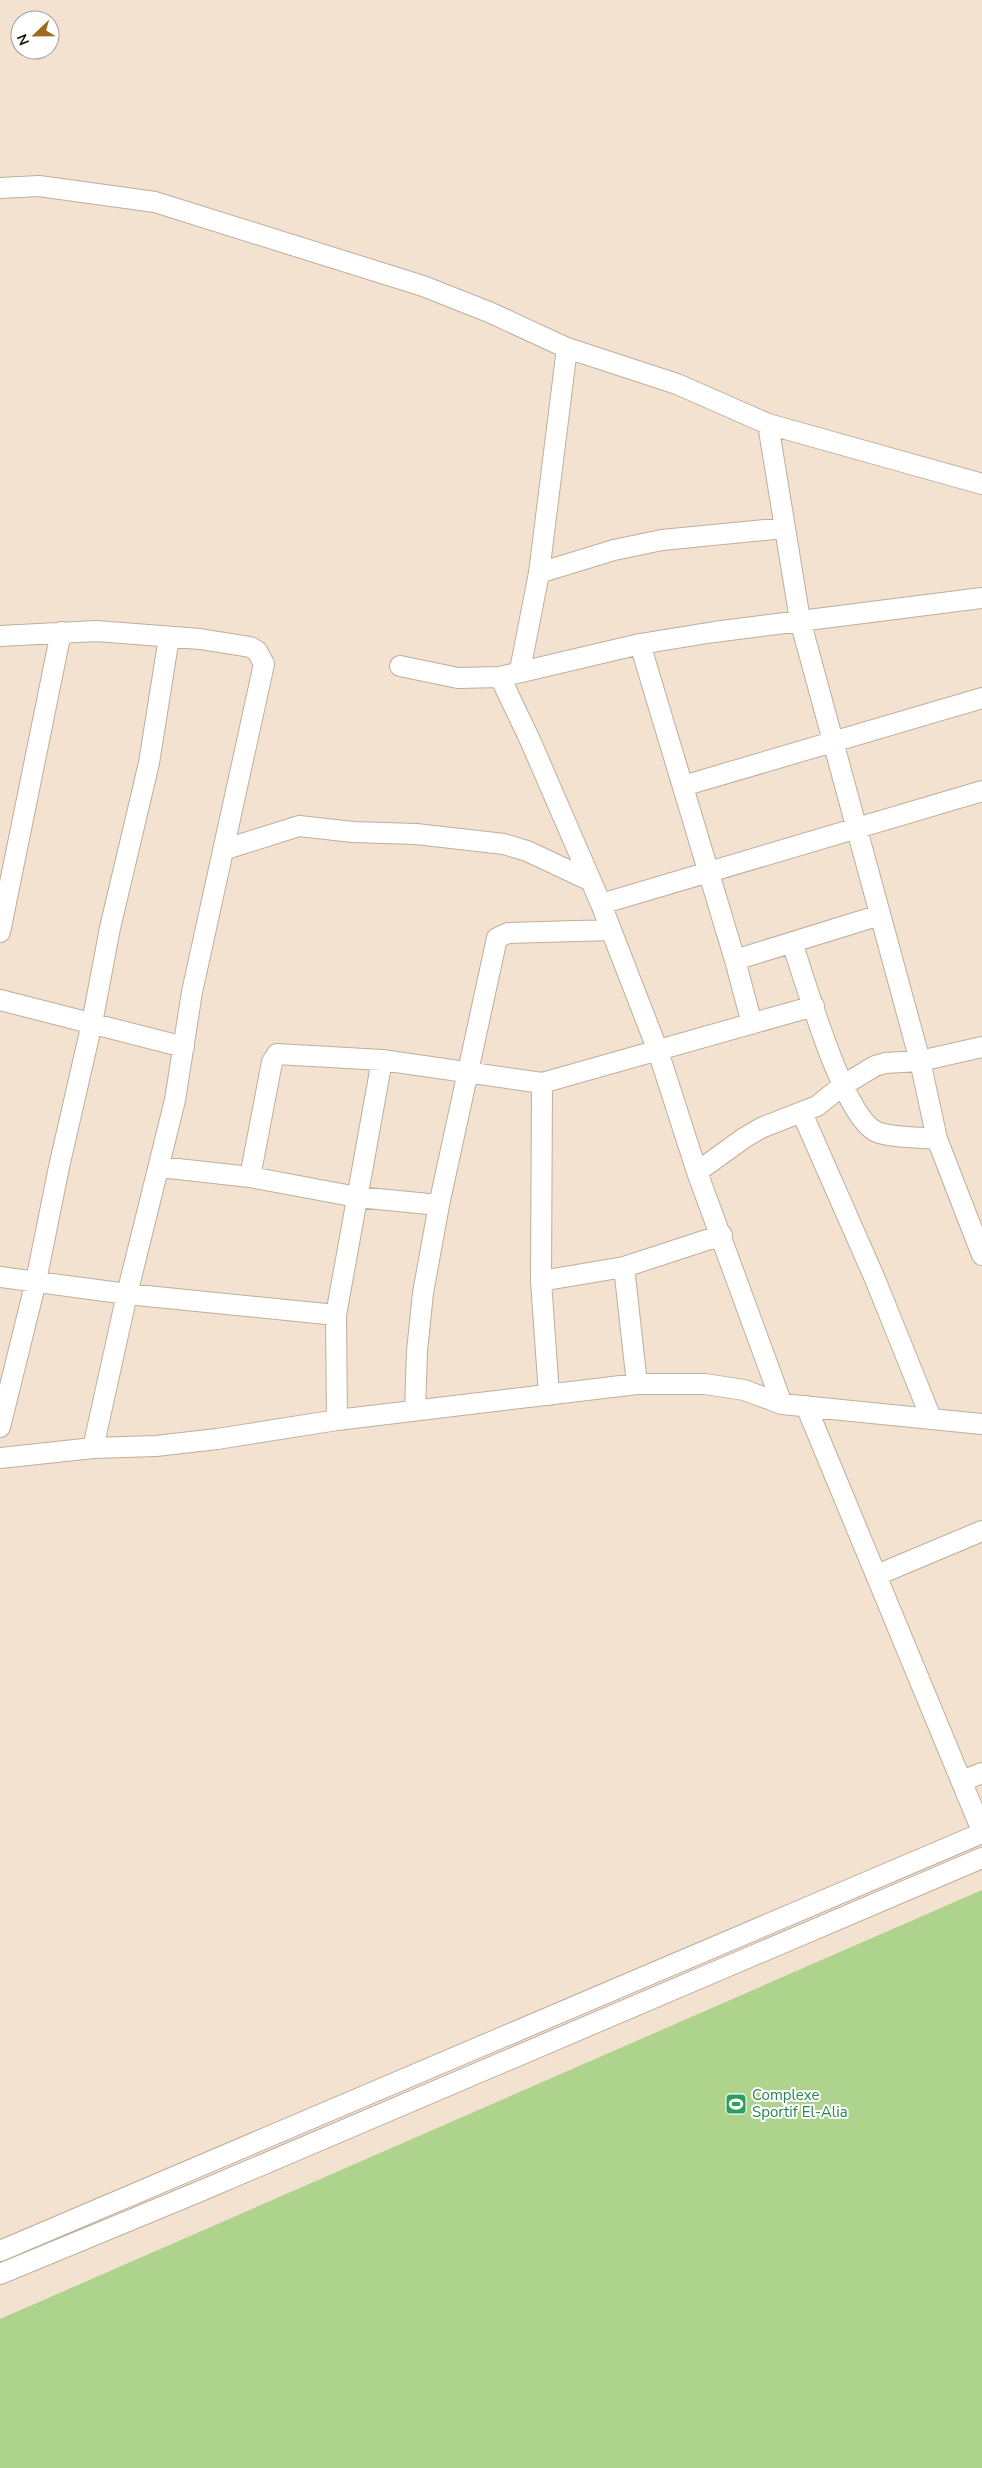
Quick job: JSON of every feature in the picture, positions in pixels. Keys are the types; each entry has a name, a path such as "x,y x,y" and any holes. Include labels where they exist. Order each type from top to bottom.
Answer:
{"street":[{"path":"0,188 38,186 155,202 423,286 488,312 567,348 677,384 768,424 982,484"},
{"path":"520,670 539,573 567,348"},
{"path":"768,424 800,620 832,744 857,828 920,1061 936,1139 982,1255"},
{"path":"539,573 614,550 662,540 785,528"},
{"path":"400,666 458,678 500,677 520,670 640,644 800,620 982,598"},
{"path":"0,636 96,631 169,637 250,647 257,651 264,664 192,992 176,1100 127,1294 93,1448"},
{"path":"0,932 61,632"},
{"path":"0,1427 36,1281 59,1167 92,1023 110,928 149,763 169,637"},
{"path":"640,644 735,960 752,1024"},
{"path":"500,677 530,740 611,930 658,1052 697,1172 722,1235 782,1404"},
{"path":"683,786 832,744 982,698"},
{"path":"600,904 982,791"},
{"path":"223,850 299,826 353,832 416,834 504,844 527,850 591,881"},
{"path":"735,960 880,916"},
{"path":"415,1411 417,1351 422,1303 439,1205 497,938 508,933 611,930"},
{"path":"792,943 842,1086 868,1125 875,1131 936,1139"},
{"path":"0,1000 184,1047"},
{"path":"250,1177 272,1062 277,1054 382,1060 542,1083 658,1052 814,1006"},
{"path":"697,1172 744,1138 762,1128 817,1106 842,1086 880,1064 920,1061 982,1047"},
{"path":"337,1420 336,1315 382,1060"},
{"path":"542,1083 541,1281 549,1395"},
{"path":"802,1113 874,1279 931,1418"},
{"path":"160,1167 250,1177 357,1197 439,1205"},
{"path":"541,1281 624,1267 722,1235"},
{"path":"624,1267 636,1384"},
{"path":"0,1277 127,1294 336,1315"},
{"path":"0,1458 93,1448 156,1446 208,1440 337,1420 636,1384 705,1384 744,1390 782,1404 982,1424"},
{"path":"0,2251 982,1832 806,1406"},
{"path":"877,1575 982,1531"},
{"path":"962,1780 982,1772"},
{"path":"0,2274 193,2194 982,1858"}],"green space":[{"name":"Complexe Sportif El-Alia","path":"982,1890 982,2468 0,2468 0,2319"}],"place":[{"name":"Complexe Sportif El-Alia","path":"736,2104"}]}
